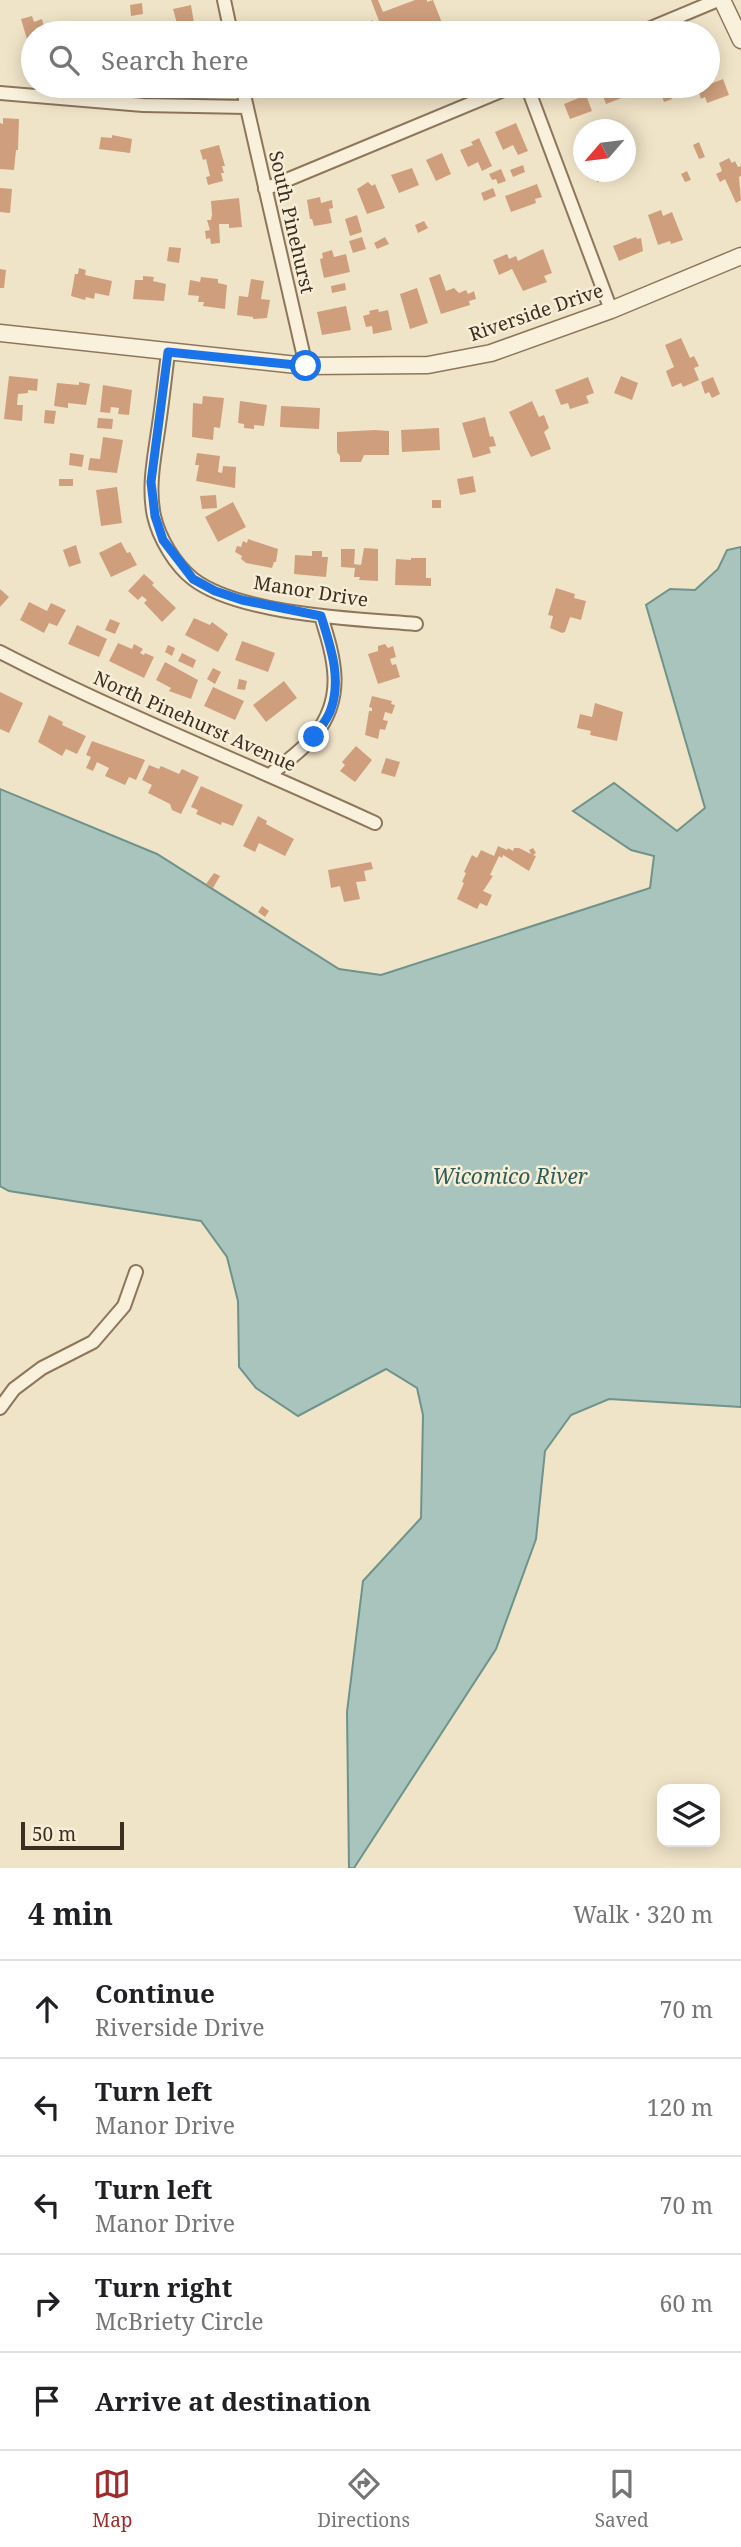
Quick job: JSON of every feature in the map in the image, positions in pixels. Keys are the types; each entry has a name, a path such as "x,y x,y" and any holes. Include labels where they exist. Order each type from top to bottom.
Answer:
{"street":[{"path":"224,0 228,21"},
{"path":"668,21 720,0 741,40"},
{"path":"0,93 21,95"},
{"path":"60,98 144,105 247,107"},
{"name":"South Pinehurst","path":"245,98 306,366"},
{"path":"265,189 484,98"},
{"path":"532,98 611,310"},
{"name":"Riverside Drive","path":"0,333 306,366 428,365 491,353 611,310 741,256"},
{"name":"Manor Drive","path":"168,352 151,482 155,516 163,540 193,579 215,591 242,600 321,616 416,624"},
{"path":"271,775 314,737 331,708 334,658 321,616"},
{"name":"North Pinehurst Avenue","path":"0,652 66,686 375,823"},
{"path":"0,1408 14,1389 42,1368 93,1342 124,1306 136,1272"}],"water":[{"name":"Wicomico River","path":"741,547 741,1407 609,1399 571,1415 545,1451 536,1539 496,1649 354,1868 349,1868 347,1712 363,1581 421,1518 423,1415 417,1388 386,1369 298,1416 256,1388 239,1367 238,1301 227,1257 201,1221 9,1191 0,1186 0,789 157,854 339,969 381,975 650,888 654,856 631,850 573,811 614,783 677,831 705,808 646,605 670,589 695,590 718,569 727,550"}],"building":[{"path":"371,0 378,0 383,12 415,0 433,0 441,21 379,21"},
{"path":"142,3 143,14 131,16 130,5"},
{"path":"191,5 194,21 176,21 173,9"},
{"path":"32,16 34,21 22,21"},
{"path":"723,79 729,95 707,103 705,98 720,98 720,80"},
{"path":"579,98 587,98 592,111 570,119 564,104"},
{"path":"604,98 621,98 606,104"},
{"path":"3,118 19,119 14,170 0,169 0,123 3,124"},
{"path":"516,123 528,151 518,155 513,145 503,150 495,132"},
{"path":"112,135 132,139 130,153 99,149 101,137 112,138"},
{"path":"479,138 492,166 482,171 478,162 468,167 460,150 473,145 471,142"},
{"path":"699,142 705,157 699,159 693,145"},
{"path":"219,145 225,166 222,166 224,173 221,173 223,181 208,185 206,177 210,176 206,159 203,160 200,150"},
{"path":"442,153 451,174 436,181 426,160"},
{"path":"729,158 732,163 735,161 738,167 741,166 741,200 736,203 725,179 720,182 716,174 722,171 719,163"},
{"path":"523,165 525,172 513,177 510,170"},
{"path":"412,168 419,185 399,193 391,175"},
{"path":"501,169 506,181 498,184 489,174"},
{"path":"687,171 691,180 685,182 681,174"},
{"path":"368,182 372,186 375,184 385,208 367,214 357,189"},
{"path":"537,184 542,197 535,199 536,203 511,212 505,196"},
{"path":"0,188 12,189 10,213 0,212"},
{"path":"493,188 496,196 484,201 481,193"},
{"path":"320,197 321,203 332,200 333,208 329,209 332,223 314,226 307,200"},
{"path":"239,198 242,227 229,228 229,224 219,224 220,243 211,244 210,238 206,239 205,231 210,230 207,220 211,220 211,201"},
{"path":"661,210 663,216 672,212 683,240 658,245 648,215"},
{"path":"357,215 362,232 350,236 345,219"},
{"path":"424,221 428,228 418,233 415,225"},
{"path":"362,237 366,249 353,253 349,241"},
{"path":"385,237 389,244 377,249 374,243"},
{"path":"636,237 641,238 643,251 619,261 613,246"},
{"path":"169,247 181,248 179,263 167,261"},
{"path":"543,249 552,273 544,276 547,282 523,291 512,269 499,275 493,260 507,254 509,259 516,256 518,261"},
{"path":"332,250 334,257 346,254 350,272 324,278 320,259 323,258 322,253"},
{"path":"79,268 86,270 85,275 112,281 109,296 95,293 94,299 86,297 85,300 71,296 75,274 78,274"},
{"path":"0,269 6,270 4,288 0,288"},
{"path":"440,274 446,291 454,288 459,293 466,290 468,294 474,291 476,299 469,301 470,305 441,314 429,278"},
{"path":"143,276 154,277 153,281 166,284 164,301 133,299 135,280 143,280"},
{"path":"201,277 218,279 218,283 227,285 225,309 203,306 204,302 198,302 199,296 188,295 190,280 200,282"},
{"path":"251,279 264,281 261,299 270,300 267,318 253,319 237,315 239,296 248,297"},
{"path":"345,283 346,290 332,293 331,286"},
{"path":"417,288 428,323 410,329 400,294"},
{"path":"346,306 351,330 322,335 317,312"},
{"path":"378,309 379,312 388,310 392,330 373,334 372,326 366,327 363,316"},
{"path":"681,338 690,358 694,356 699,366 694,368 699,380 683,387 681,383 672,387 666,371 674,367 665,345"},
{"path":"9,376 38,379 37,391 28,390 28,393 18,394 17,405 23,405 22,421 4,419"},
{"path":"621,376 638,383 632,400 614,393"},
{"path":"588,377 594,393 586,396 589,403 570,409 568,403 561,405 555,390"},
{"path":"713,377 720,394 712,398 709,392 705,394 701,382"},
{"path":"79,382 90,384 86,405 68,403 68,408 54,406 57,383 79,385"},
{"path":"103,385 132,390 129,415 118,414 119,408 111,407 110,413 100,412"},
{"path":"203,396 224,398 220,428 214,427 213,440 192,437 193,403 202,404"},
{"path":"240,401 267,405 264,426 244,428 244,424 238,423"},
{"path":"532,401 539,417 544,415 549,428 544,432 551,449 531,457 509,412"},
{"path":"281,406 320,408 319,429 280,427"},
{"path":"45,410 56,411 54,424 44,423"},
{"path":"485,417 490,437 493,436 496,446 489,447 491,453 473,458 462,423"},
{"path":"98,418 113,419 112,429 97,428"},
{"path":"439,428 440,450 402,452 401,430"},
{"path":"389,431 389,455 364,455 361,462 340,462 337,432"},
{"path":"103,437 123,440 117,473 88,470 90,458 100,459"},
{"path":"70,453 84,455 82,467 69,465"},
{"path":"197,453 220,456 218,472 222,473 223,466 236,467 235,488 196,481 199,465 195,465"},
{"path":"473,476 476,492 460,495 457,479"},
{"path":"59,479 73,479 73,486 59,486"},
{"path":"117,487 122,523 101,526 96,490"},
{"path":"216,495 217,508 202,509 200,496"},
{"path":"432,500 441,500 441,508 432,508"},
{"path":"233,502 246,527 218,542 205,517"},
{"path":"248,539 278,549 272,568 246,563 241,559 242,556 235,552 237,546 241,547 243,541 247,543"},
{"path":"121,542 137,565 111,577 99,553"},
{"path":"76,545 81,563 69,567 63,550"},
{"path":"364,548 378,549 378,581 359,580 360,577 354,577 355,568 341,567 341,549 355,549 354,564 361,565"},
{"path":"312,551 322,551 322,557 328,557 326,577 294,574 295,555 312,556"},
{"path":"426,558 426,578 431,578 431,586 395,585 396,559"},
{"path":"144,574 176,608 162,622 144,603 147,600 142,596 138,600 128,591"},
{"path":"556,588 586,601 581,620 570,617 565,632 562,633 550,628 553,616 548,615"},
{"path":"0,589 9,597 0,607"},
{"path":"29,602 47,611 51,603 66,610 57,626 49,623 44,633 20,620"},
{"path":"194,618 210,625 212,622 228,634 218,652 185,635"},
{"path":"110,619 120,623 115,634 105,630"},
{"path":"77,625 107,639 99,657 68,644"},
{"path":"242,641 275,653 268,672 235,660"},
{"path":"118,643 132,649 134,644 143,649 140,653 154,657 144,678 109,661"},
{"path":"385,644 388,648 393,646 396,657 390,659 392,665 396,664 400,677 378,684 368,654 378,651 378,646"},
{"path":"168,645 175,648 172,656 165,652"},
{"path":"182,653 196,660 193,668 178,661"},
{"path":"165,662 198,680 191,699 169,691 171,688 156,680"},
{"path":"213,668 221,672 215,684 207,679"},
{"path":"239,679 247,681 245,690 237,689"},
{"path":"284,681 297,698 266,722 253,705"},
{"path":"213,687 244,701 235,720 204,706"},
{"path":"0,692 23,703 9,733 0,729"},
{"path":"372,696 392,701 391,704 395,705 392,714 385,712 383,720 388,721 385,730 380,729 378,739 365,735 369,711 372,711 369,707"},
{"path":"595,703 623,712 617,741 590,735 591,731 577,728 580,714 592,717"},
{"path":"49,715 63,722 62,725 86,736 77,754 66,749 62,756 38,742"},
{"path":"92,741 145,760 136,780 129,777 125,785 105,776 109,768 97,762 93,771 86,768 91,757 86,755"},
{"path":"356,746 372,760 355,782 340,771 345,765 342,762"},
{"path":"386,758 400,762 395,777 381,773"},
{"path":"149,765 159,769 161,766 179,774 182,769 199,777 181,814 172,810 170,804 148,793 152,785 142,780"},
{"path":"201,786 243,805 233,826 222,822 221,825 196,814 198,810 191,807"},
{"path":"258,816 267,821 266,824 294,839 285,856 259,843 255,852 243,846"},
{"path":"498,846 513,851 514,848 519,848 531,854 529,850 533,848 536,853 533,855 536,856 529,871 503,855 502,858 499,856 490,875 493,876 483,891 492,895 487,906 480,903 477,909 457,899 472,855 477,858 481,850 494,856"},
{"path":"371,862 373,869 364,871 366,881 356,882 360,899 344,902 340,886 331,888 328,870"},
{"path":"214,873 220,876 213,888 206,884"},
{"path":"262,906 269,911 265,917 258,912"}],"route":[{"path":"306,366 168,352 151,482 155,516 163,540 193,579 215,591 242,600 321,616 334,658 334,690 331,708 314,737"}]}
